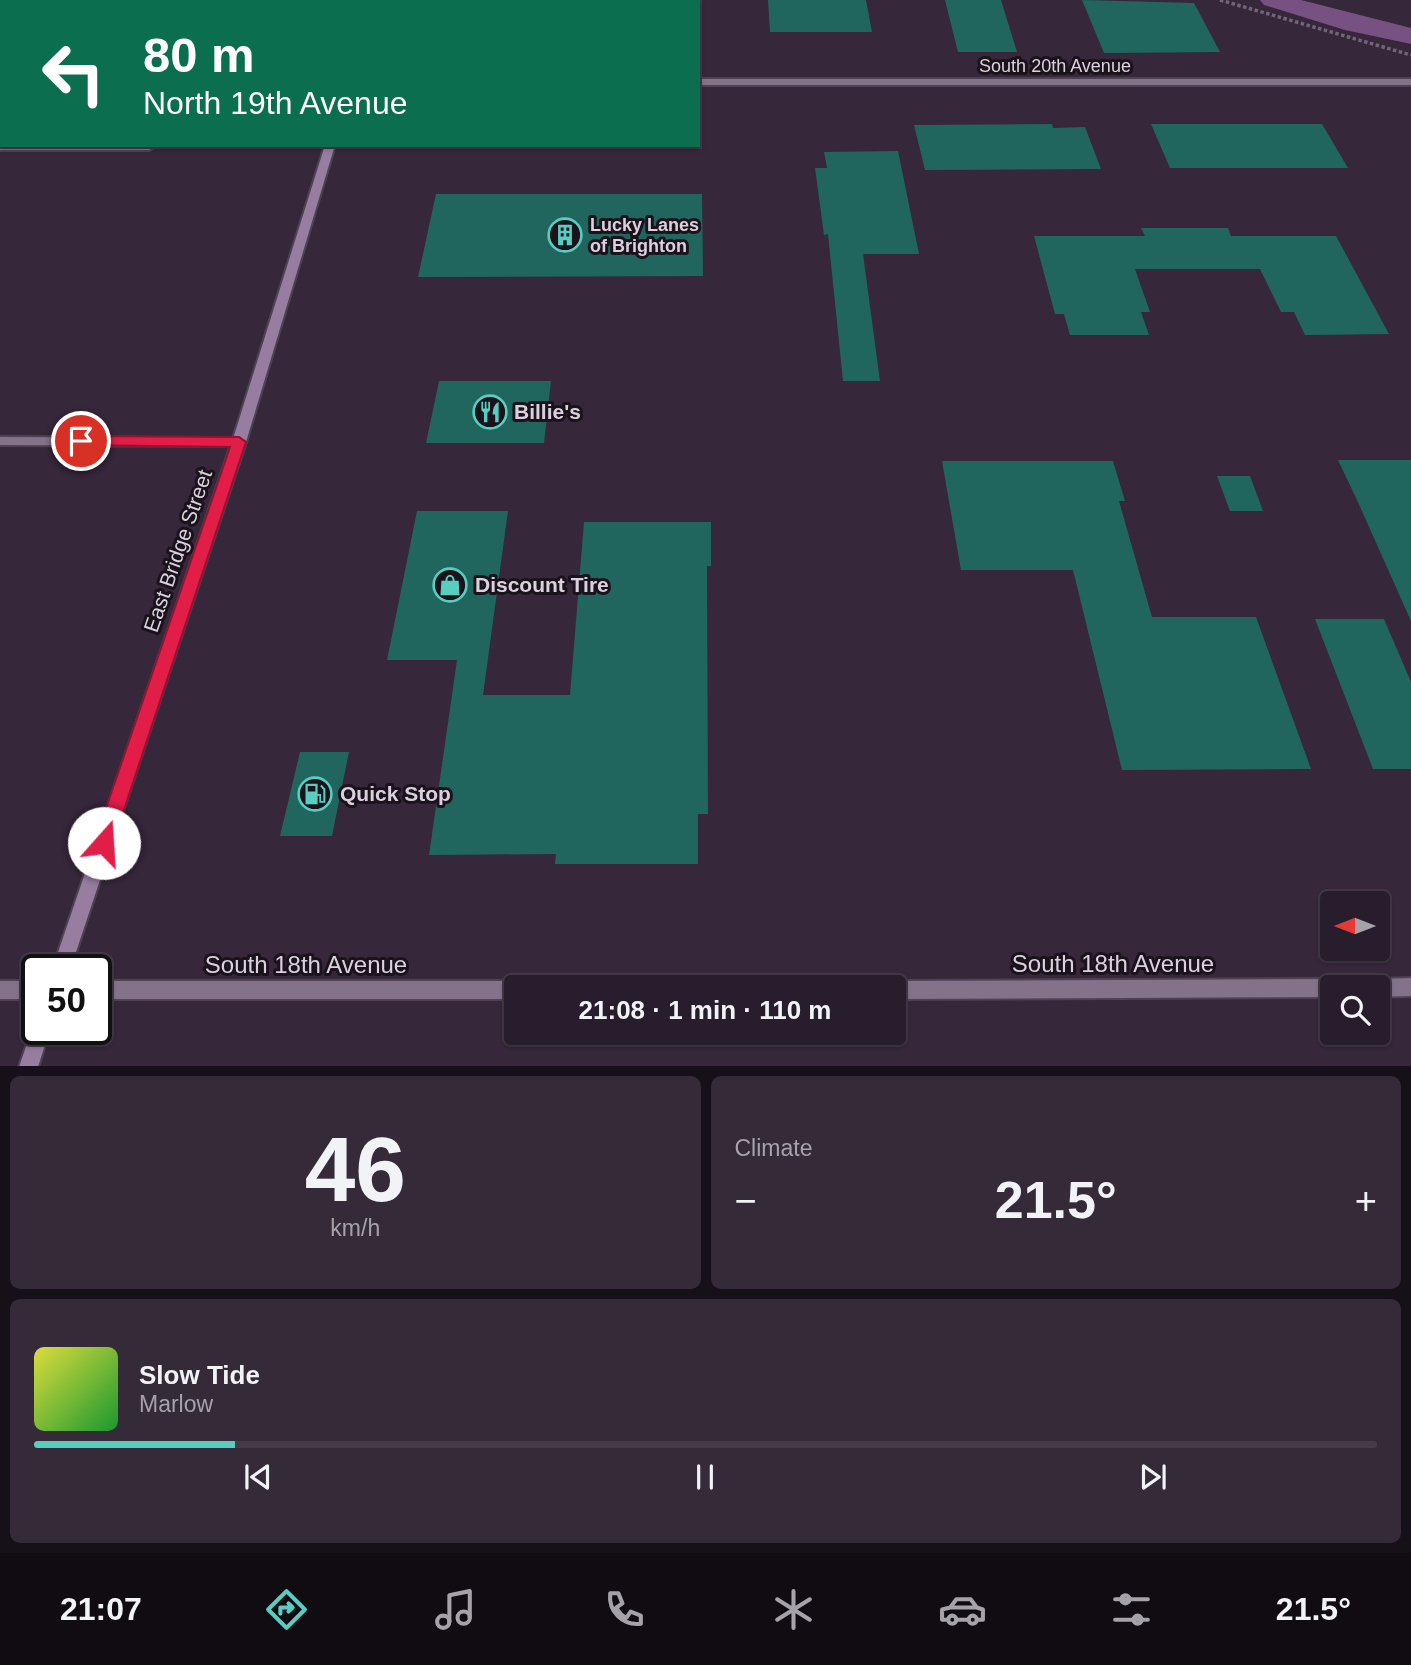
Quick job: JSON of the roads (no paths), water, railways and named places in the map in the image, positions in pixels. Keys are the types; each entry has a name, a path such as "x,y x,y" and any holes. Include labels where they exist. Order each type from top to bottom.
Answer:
{"main road":[{"name":"East Bridge Street","path":"66,954 239,442 329,147"},
{"path":"28,1066 35,1045"}],"street":[{"name":"South 20th Avenue","path":"700,82 1411,82"},
{"path":"0,147 149,147"},
{"path":"0,441 239,442"},
{"name":"South 18th Avenue","path":"906,990 1320,988"},
{"path":"1390,988 1411,988"},
{"path":"0,990 21,990"},
{"name":"South 18th Avenue","path":"112,990 504,990"}],"waterway":[{"path":"1273,0 1354,24 1411,36"}],"place":[{"name":"Lucky Lanes of Brighton","path":"565,235"},
{"name":"Billie's","path":"490,412"},
{"name":"Discount Tire","path":"450,585"},
{"name":"Quick Stop","path":"315,794"}]}
